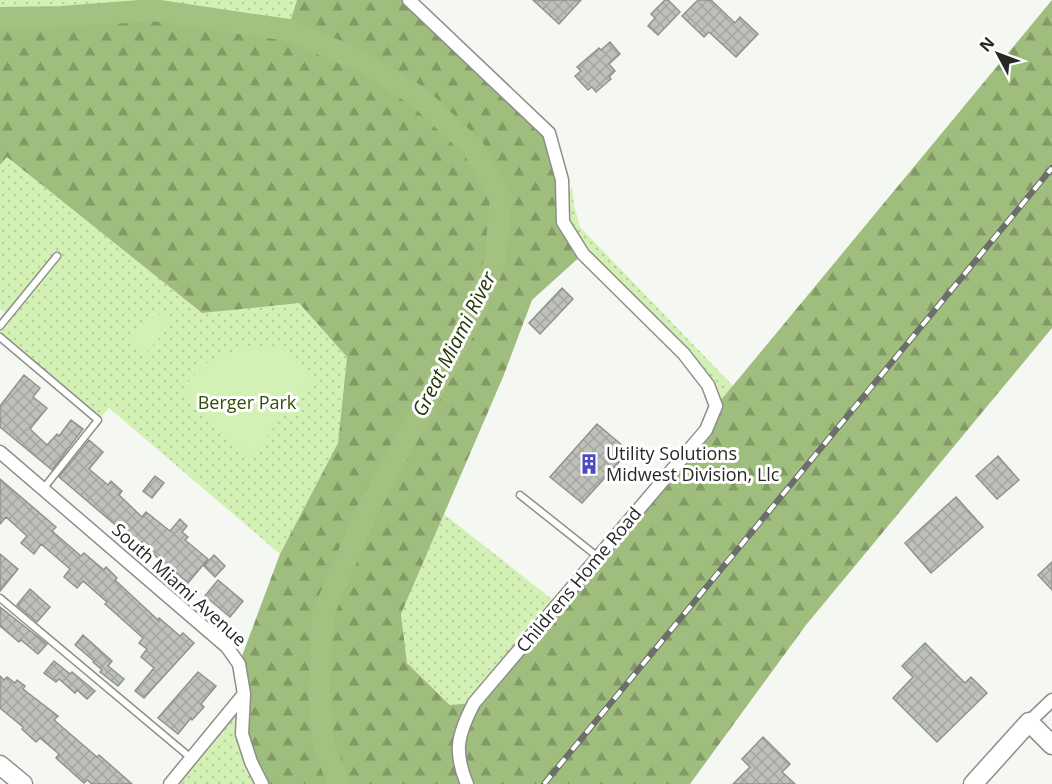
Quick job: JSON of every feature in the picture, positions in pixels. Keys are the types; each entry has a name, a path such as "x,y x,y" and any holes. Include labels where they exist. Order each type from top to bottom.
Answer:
{"street":[{"name":"Childrens Home Road","path":"409,0 549,133 562,180 563,222 583,254 684,354 708,385 716,406 706,430 474,703 462,726 457,746 460,768 467,784"},
{"name":"South Miami Avenue","path":"0,452 227,647 240,664 244,694 242,734 251,762 262,784"},
{"path":"170,784 244,694"},
{"path":"973,784 1052,700"},
{"path":"1029,722 1052,745"},
{"path":"0,765 23,784"}],"lane":[{"path":"0,326 57,256"},
{"path":"0,337 98,420 43,489"},
{"path":"520,495 598,556"},
{"path":"0,598 191,758"}],"green space":[{"path":"0,0 297,0 288,30 153,10 62,17 0,18"},
{"path":"297,0 409,0 549,133 563,222 583,254 532,300 503,377 401,614 407,663 450,705 474,703 706,430 716,406 1052,0 1052,328 806,625 690,784 262,784 251,762 239,664 280,554 338,443 347,357 299,303 202,313 7,157 0,165 0,18 62,17 153,10 288,29"},
{"name":"Berger Park","path":"7,157 202,313 299,302 347,357 338,443 280,554 109,408 98,420 0,337 0,326 8,316 0,309 0,165"},
{"path":"572,188 580,227 733,386 716,406 708,385 583,254 563,222 562,196"},
{"path":"156,312 171,325 144,355 129,341"},
{"path":"245,346 281,349 313,377 251,456 179,393 204,364"},
{"path":"444,514 558,604 474,703 451,705 407,663 401,614"},
{"path":"244,694 262,784 170,784"}],"building":[{"path":"533,0 581,0 559,24"},
{"path":"665,0 668,0 680,12 658,35 648,26 655,18 651,14"},
{"path":"698,0 711,0 735,23 740,17 758,34 736,57 709,32 704,37 682,16"},
{"path":"610,42 620,54 609,64 615,71 609,77 611,79 596,92 592,87 588,90 575,76 581,71 577,67 599,48 601,50"},
{"path":"562,288 573,299 540,334 529,323"},
{"path":"24,375 40,388 33,397 47,408 30,429 47,445 57,434 59,436 71,420 83,429 52,470 0,427 0,406"},
{"name":"Utility Solutions Midwest Division, Llc","path":"597,424 629,451 582,503 550,477"},
{"path":"89,440 103,452 89,469 108,485 111,481 122,491 119,495 142,517 146,512 170,531 180,519 187,526 182,532 188,537 185,540 208,559 188,583 173,570 171,573 141,542 139,545 59,477"},
{"path":"998,456 1019,480 997,499 976,476"},
{"path":"155,476 164,483 152,498 143,491"},
{"path":"0,479 56,527 52,531 81,556 84,553 104,570 106,567 117,578 115,580 158,620 159,618 180,636 183,633 194,643 144,698 135,691 154,668 141,657 147,649 139,643 143,638 83,581 77,588 64,577 70,569 41,544 34,554 21,543 27,536 6,517 0,524"},
{"path":"956,497 983,527 931,573 905,543"},
{"path":"0,554 18,569 0,591"},
{"path":"214,555 225,566 215,577 204,566"},
{"path":"1052,562 1052,590 1038,575"},
{"path":"218,580 243,601 230,617 205,596"},
{"path":"30,589 50,607 37,622 17,605"},
{"path":"0,607 47,644 38,654 0,626"},
{"path":"83,635 112,661 108,666 124,679 118,686 100,672 102,670 94,661 75,645"},
{"path":"925,643 965,683 971,677 987,693 937,742 893,698 913,677 902,666"},
{"path":"54,661 95,691 87,699 77,690 75,693 59,679 56,682 44,673"},
{"path":"198,672 216,686 201,704 204,707 178,734 158,718"},
{"path":"0,676 4,680 7,677 15,683 17,680 25,686 23,689 58,716 54,720 132,784 92,784 87,780 84,783 56,758 59,754 40,738 36,742 22,729 23,727 0,708"},
{"path":"763,737 790,764 782,772 795,784 733,784 750,767 742,759"}],"waterway":[{"name":"Great Miami River","path":"0,18 62,17 153,10 288,30 361,61 419,97 473,148 501,198 495,263 458,343 366,513 323,614 319,692 324,746 339,784"}],"railway":[{"path":"544,784 1052,168"}],"place":[{"name":"Utility Solutions Midwest Division, Llc","path":"589,464"}]}
